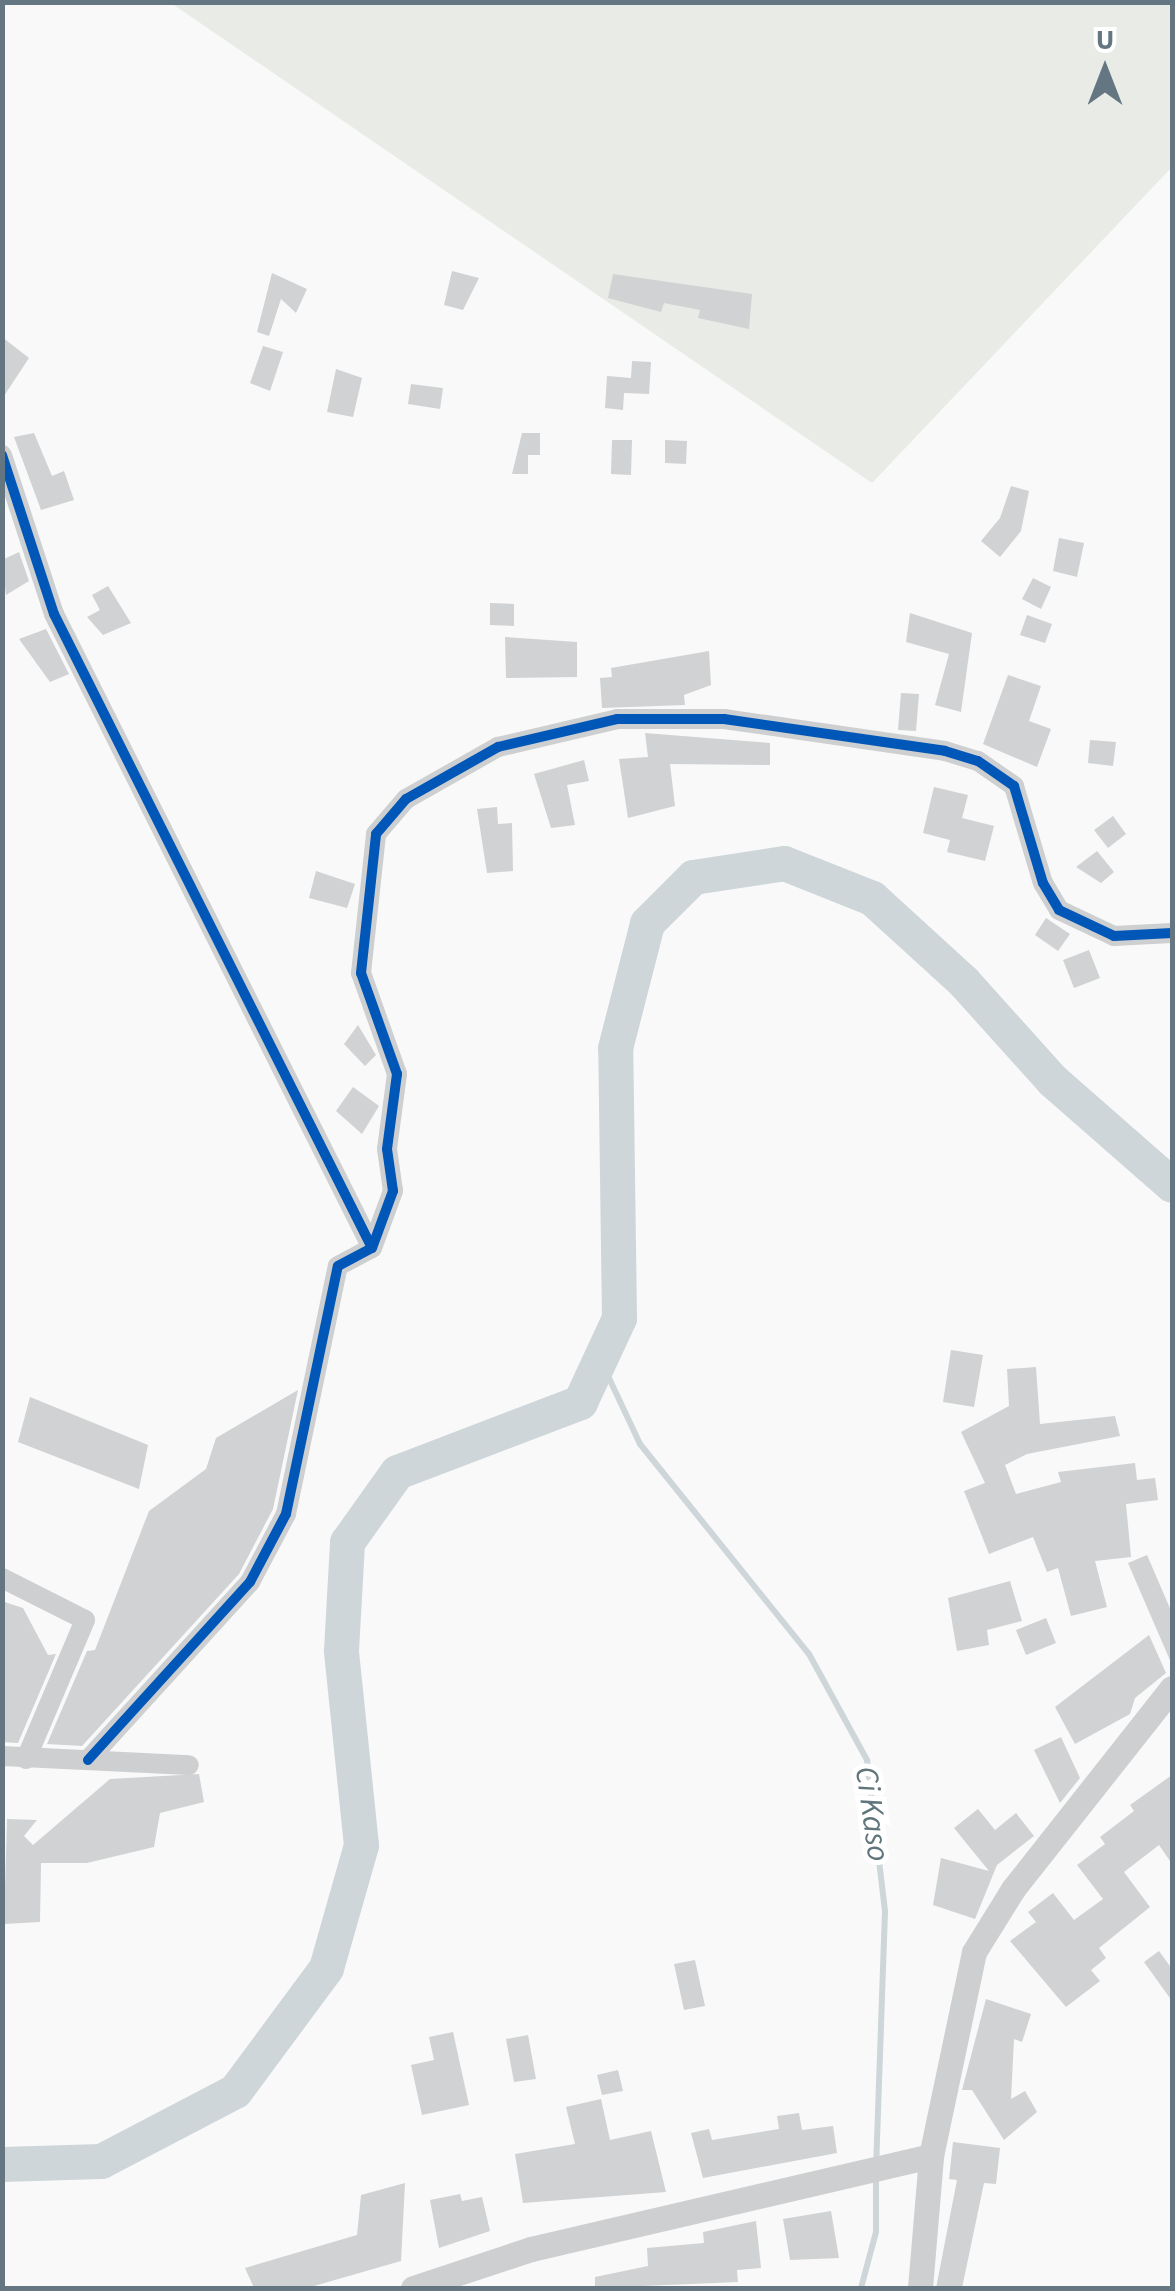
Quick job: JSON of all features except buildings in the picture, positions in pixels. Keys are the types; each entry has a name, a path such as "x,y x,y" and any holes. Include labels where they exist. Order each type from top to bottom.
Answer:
{"street":[{"path":"2,455 54,614 372,1248"},
{"path":"88,1760 185,1662 257,1568 286,1514 338,1266 372,1248 394,1191 388,1149 397,1074 361,979 371,851 406,799 498,747 560,728 668,717 944,751 978,761 1014,786 1043,882 1059,910 1114,936 1172,933"},
{"path":"2,1578 85,1620 26,1759"},
{"path":"920,2288 931,2156 974,1952 1012,1889 1172,1688"},
{"path":"2,1756 189,1765"},
{"path":"413,2288 530,2248 931,2156"}],"shaded area":[{"path":"171,3 1172,3 1172,167 872,483"}],"waterway":[{"path":"2,2164 101,2161 235,2091 326,1968 361,1845 341,1650 347,1542 397,1472 580,1402 619,1318 615,1048 647,923 693,877 784,863 872,898 963,981 1052,1080 1172,1185"},
{"name":"Ci Kaso","path":"600,1359 640,1444 809,1654 867,1760 885,1911 876,2164"},
{"name":"Ci Kaso","path":"861,2288 876,2232 876,2177"}],"cycle path":[{"path":"2,455 54,614 372,1248"},
{"path":"88,1760 250,1582 286,1514 338,1266 372,1248 393,1191 387,1149 397,1074 361,973 376,834 406,799 498,747 617,719 724,719 945,751 978,761 1014,786 1043,883 1059,910 1114,936 1172,933"}]}
